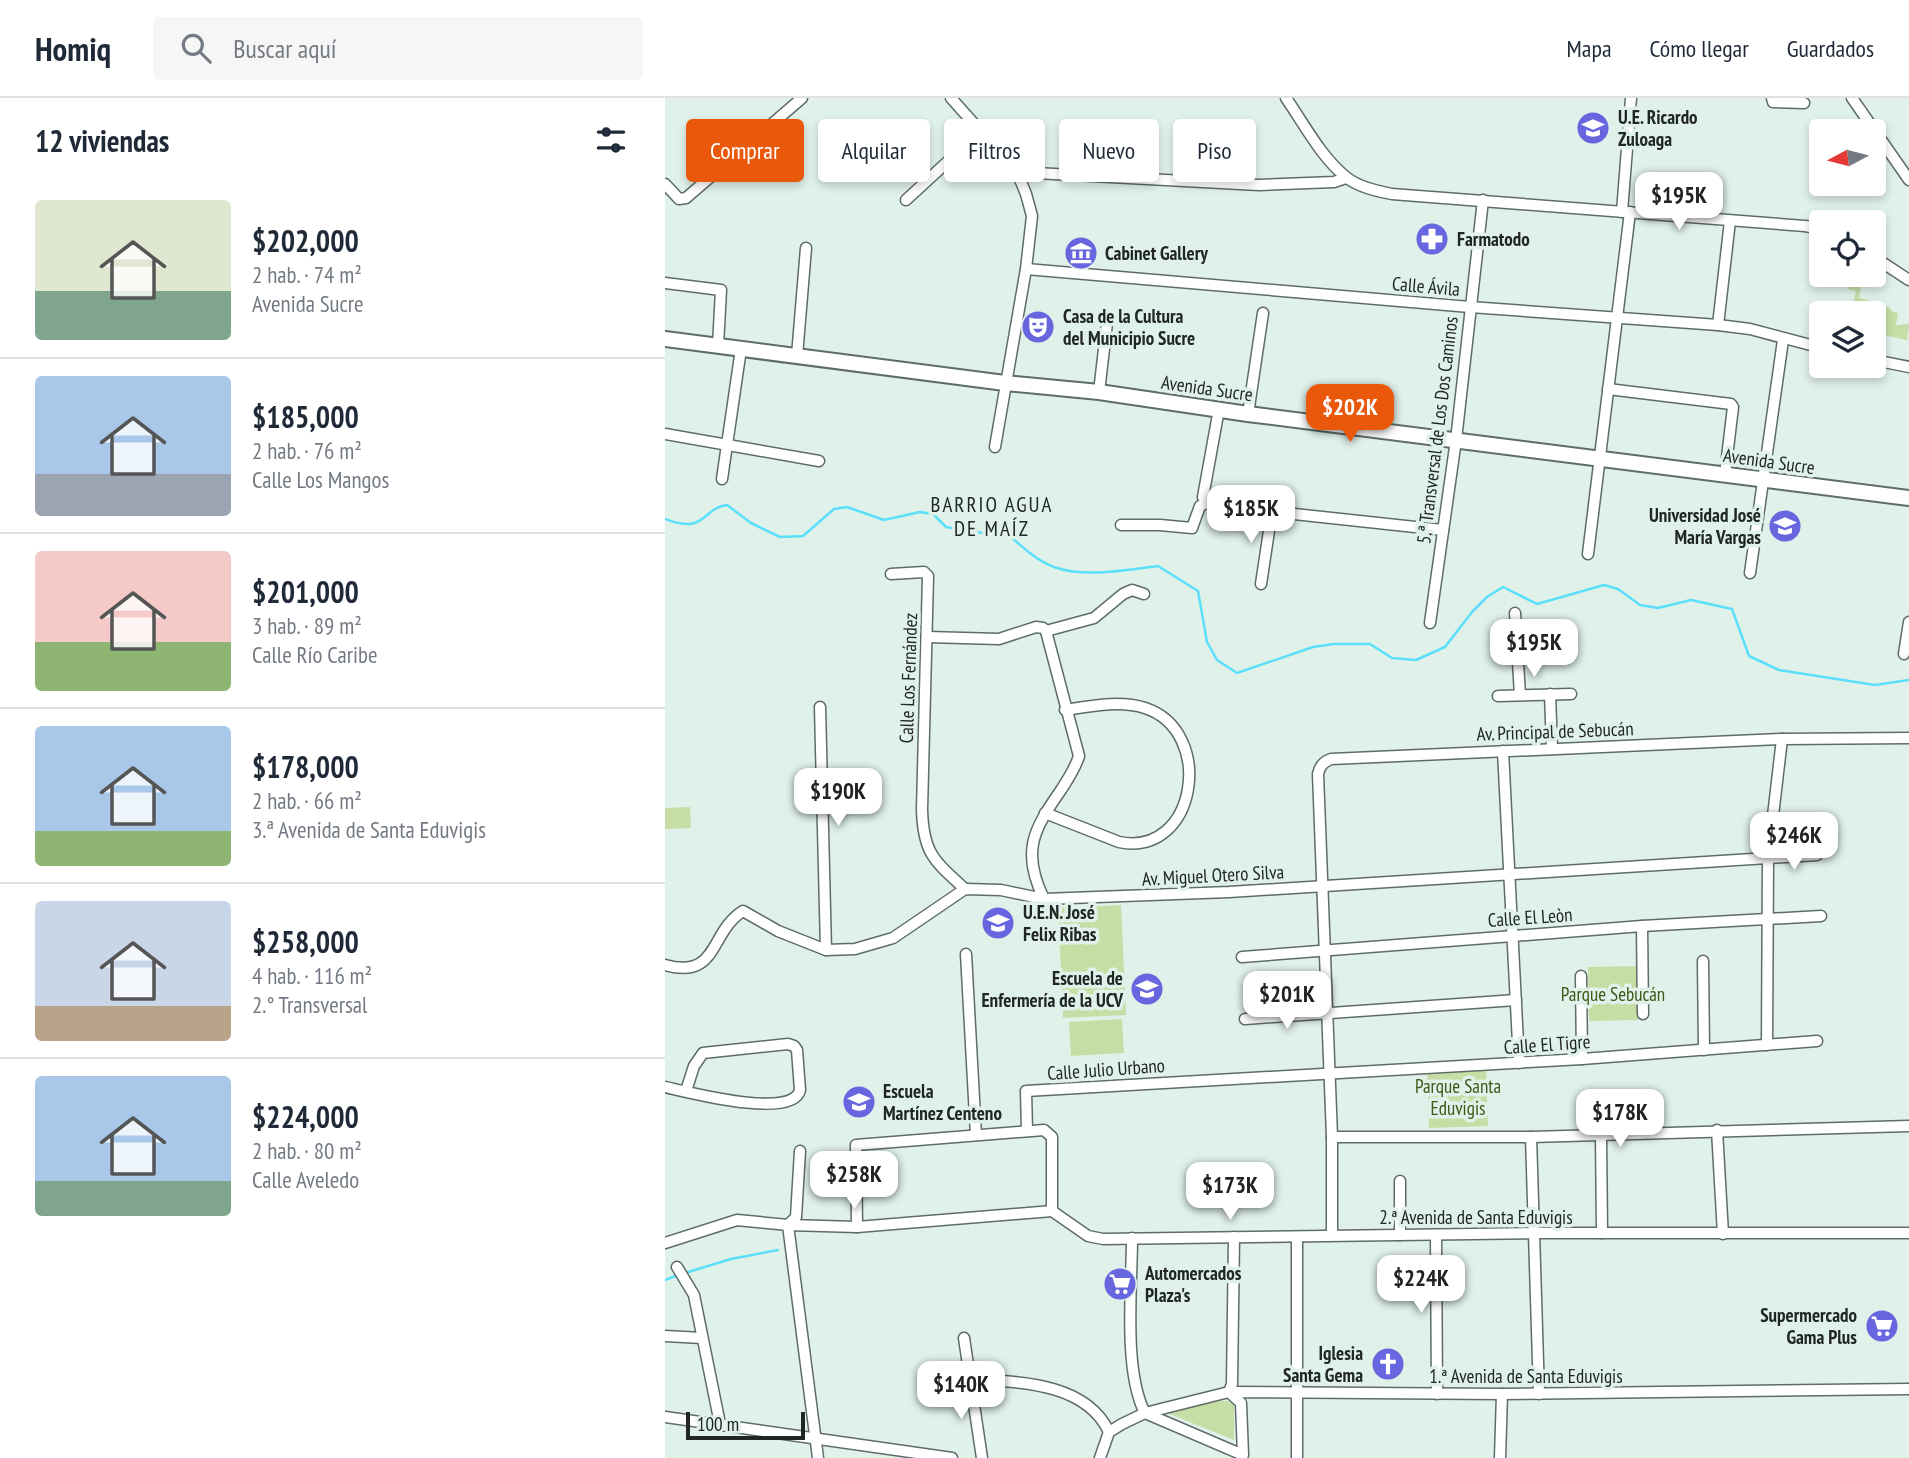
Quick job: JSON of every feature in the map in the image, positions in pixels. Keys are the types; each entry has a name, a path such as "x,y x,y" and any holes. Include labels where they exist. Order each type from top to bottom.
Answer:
{"main road":[{"name":"Avenida Sucre","path":"665,339 1005,383 1099,392 1248,414 1909,498"}],"street":[{"path":"665,184 679,200 686,198 802,98"},
{"path":"951,98 970,119"},
{"path":"1286,98 1329,159 1346,178 1364,187 1384,192 1809,227"},
{"path":"1588,554 1618,317 1631,98"},
{"path":"1772,98 1773,102 1804,103"},
{"path":"1852,98 1909,180"},
{"path":"906,200 944,165"},
{"path":"1045,174 1259,185 1334,182 1346,178"},
{"path":"995,447 1026,269 1032,216 1021,182"},
{"name":"5.ª Transversal de Los Dos Caminos","path":"1430,623 1456,440 1483,200"},
{"path":"1718,325 1730,221"},
{"path":"796,356 806,248"},
{"path":"1886,265 1909,279"},
{"name":"Calle Ávila","path":"1026,269 1718,325 1750,329 1809,345"},
{"path":"665,283 721,290 718,346"},
{"path":"1248,414 1263,313"},
{"path":"1099,392 1107,323"},
{"path":"1750,573 1783,340"},
{"path":"722,479 741,349"},
{"path":"1886,362 1909,367"},
{"path":"1608,389 1731,404 1733,407 1725,474"},
{"path":"1219,409 1203,497 1206,503 1443,530"},
{"path":"665,434 819,461"},
{"path":"1121,525 1192,528 1201,506 1206,503"},
{"path":"1261,583 1272,511"},
{"name":"Calle Los Fernández","path":"891,573 927,573 922,809 924,837 933,857 965,889"},
{"path":"927,636 999,639 1037,627 1046,631 1094,618 1123,594 1132,590 1144,594"},
{"path":"1515,613 1520,695"},
{"path":"1904,654 1909,622"},
{"path":"1044,899 1031,864 1035,832 1072,774 1079,756 1046,631"},
{"path":"1517,643 1569,639 1569,634"},
{"path":"1550,694 1552,749"},
{"path":"1498,696 1571,694"},
{"path":"1045,813 1119,842 1131,845 1147,843 1164,834 1178,816 1185,802 1190,779 1185,746 1178,733 1158,714 1146,708 1111,705 1065,710"},
{"path":"820,706 826,950"},
{"name":"Av. Principal de Sebucán","path":"1322,887 1318,774 1320,766 1331,759 1782,740 1909,738"},
{"path":"1767,1045 1768,858 1782,740"},
{"path":"1503,751 1519,1063"},
{"name":"Av. Miguel Otero Silva","path":"965,889 1001,890 1044,899 1322,887 1817,855"},
{"path":"1322,887 1332,1137 1332,1235"},
{"path":"665,965 680,969 699,965 734,917 743,911 778,931 826,950 855,949 893,938 965,889"},
{"name":"Calle El Leòn","path":"1242,957 1642,926 1821,916"},
{"path":"1642,926 1643,1014"},
{"path":"966,954 976,1135"},
{"path":"1703,961 1704,1050"},
{"path":"1581,976 1582,1059"},
{"path":"1245,1019 1516,1000"},
{"name":"Calle El Tigre","path":"1329,1074 1582,1059 1817,1041"},
{"path":"665,1087 743,1102 776,1104 794,1100 799,1096 800,1090 797,1050 788,1044 703,1053 694,1066 686,1091"},
{"name":"Calle Julio Urbano","path":"1027,1131 1026,1091 1329,1074"},
{"path":"1332,1137 1531,1137 1909,1126"},
{"path":"665,1243 737,1220 857,1227 1052,1211 1052,1137 1044,1130 856,1144 857,1227"},
{"path":"1717,1130 1723,1234"},
{"path":"1601,1135 1602,1233"},
{"path":"1531,1137 1539,1394"},
{"path":"788,1225 796,1217 800,1152"},
{"path":"1400,1181 1400,1235"},
{"name":"2.ª Avenida de Santa Eduvigis","path":"1052,1211 1088,1236 1103,1239 1536,1233 1909,1233"},
{"path":"788,1225 818,1458"},
{"path":"1436,1236 1437,1394"},
{"path":"1132,1238 1130,1326 1135,1375 1145,1413 1243,1455 1241,1404 1229,1392 1232,1384 1234,1237"},
{"path":"1297,1237 1297,1458"},
{"path":"677,1267 694,1295 720,1424"},
{"path":"665,1336 702,1338"},
{"path":"964,1338 982,1458"},
{"path":"971,1379 1029,1383 1069,1396 1094,1409 1109,1432 1100,1458"},
{"name":"1.ª Avenida de Santa Eduvigis","path":"1109,1432 1145,1413 1229,1392 1539,1394 1909,1389"},
{"path":"1500,1458 1502,1394"},
{"path":"665,1417 952,1458"}],"green space":[{"path":"1861,287 1859,298 1871,301 1854,301 1856,291 1847,289"},
{"path":"1886,306 1898,313 1896,325 1909,324 1907,340 1886,336"},
{"path":"690,807 691,828 665,829 665,808"},
{"path":"1121,905 1126,1015 1063,1018 1058,908"},
{"name":"Parque Sebucán","path":"1637,966 1638,1020 1589,1021 1588,967"},
{"path":"1122,1019 1124,1053 1071,1056 1069,1022"},
{"name":"Parque Santa Eduvigis","path":"1486,1066 1488,1126 1429,1128 1427,1067"},
{"path":"1222,1401 1234,1405 1234,1440 1165,1412"}],"waterway":[{"path":"665,519 688,524 727,505 751,523 780,537 803,536 834,509 847,507 884,520 920,512 933,514 946,527 982,533 1001,528 1039,560 1066,570 1106,572 1158,566 1198,591 1207,642 1217,660 1237,673 1313,647 1334,644 1370,644 1392,658 1416,660 1445,647 1472,612 1487,597 1503,587 1537,604 1604,585 1618,589 1640,605 1658,608 1691,600 1732,609 1749,656 1779,670 1875,685 1909,680"},
{"path":"685,1273 731,1259 778,1250"},
{"path":"665,1280 678,1275"}],"place":[{"name":"U.E. Ricardo Zuloaga","path":"1593,128"},
{"name":"Farmatodo","path":"1432,239"},
{"name":"Cabinet Gallery","path":"1081,253"},
{"name":"Casa de la Cultura del Municipio Sucre","path":"1038,327"},
{"name":"Universidad José María Vargas","path":"1785,526"},
{"name":"U.E.N. José Felix Ribas","path":"998,923"},
{"name":"Escuela de Enfermería de la UCV","path":"1147,989"},
{"name":"Escuela Martínez Centeno","path":"859,1102"},
{"name":"Automercados Plaza's","path":"1120,1284"},
{"name":"Supermercado Gama Plus","path":"1882,1326"},
{"name":"Iglesia Santa Gema","path":"1388,1364"}],"district":[{"name":"BARRIO AGUA DE MAÍZ","path":"992,517"}]}
